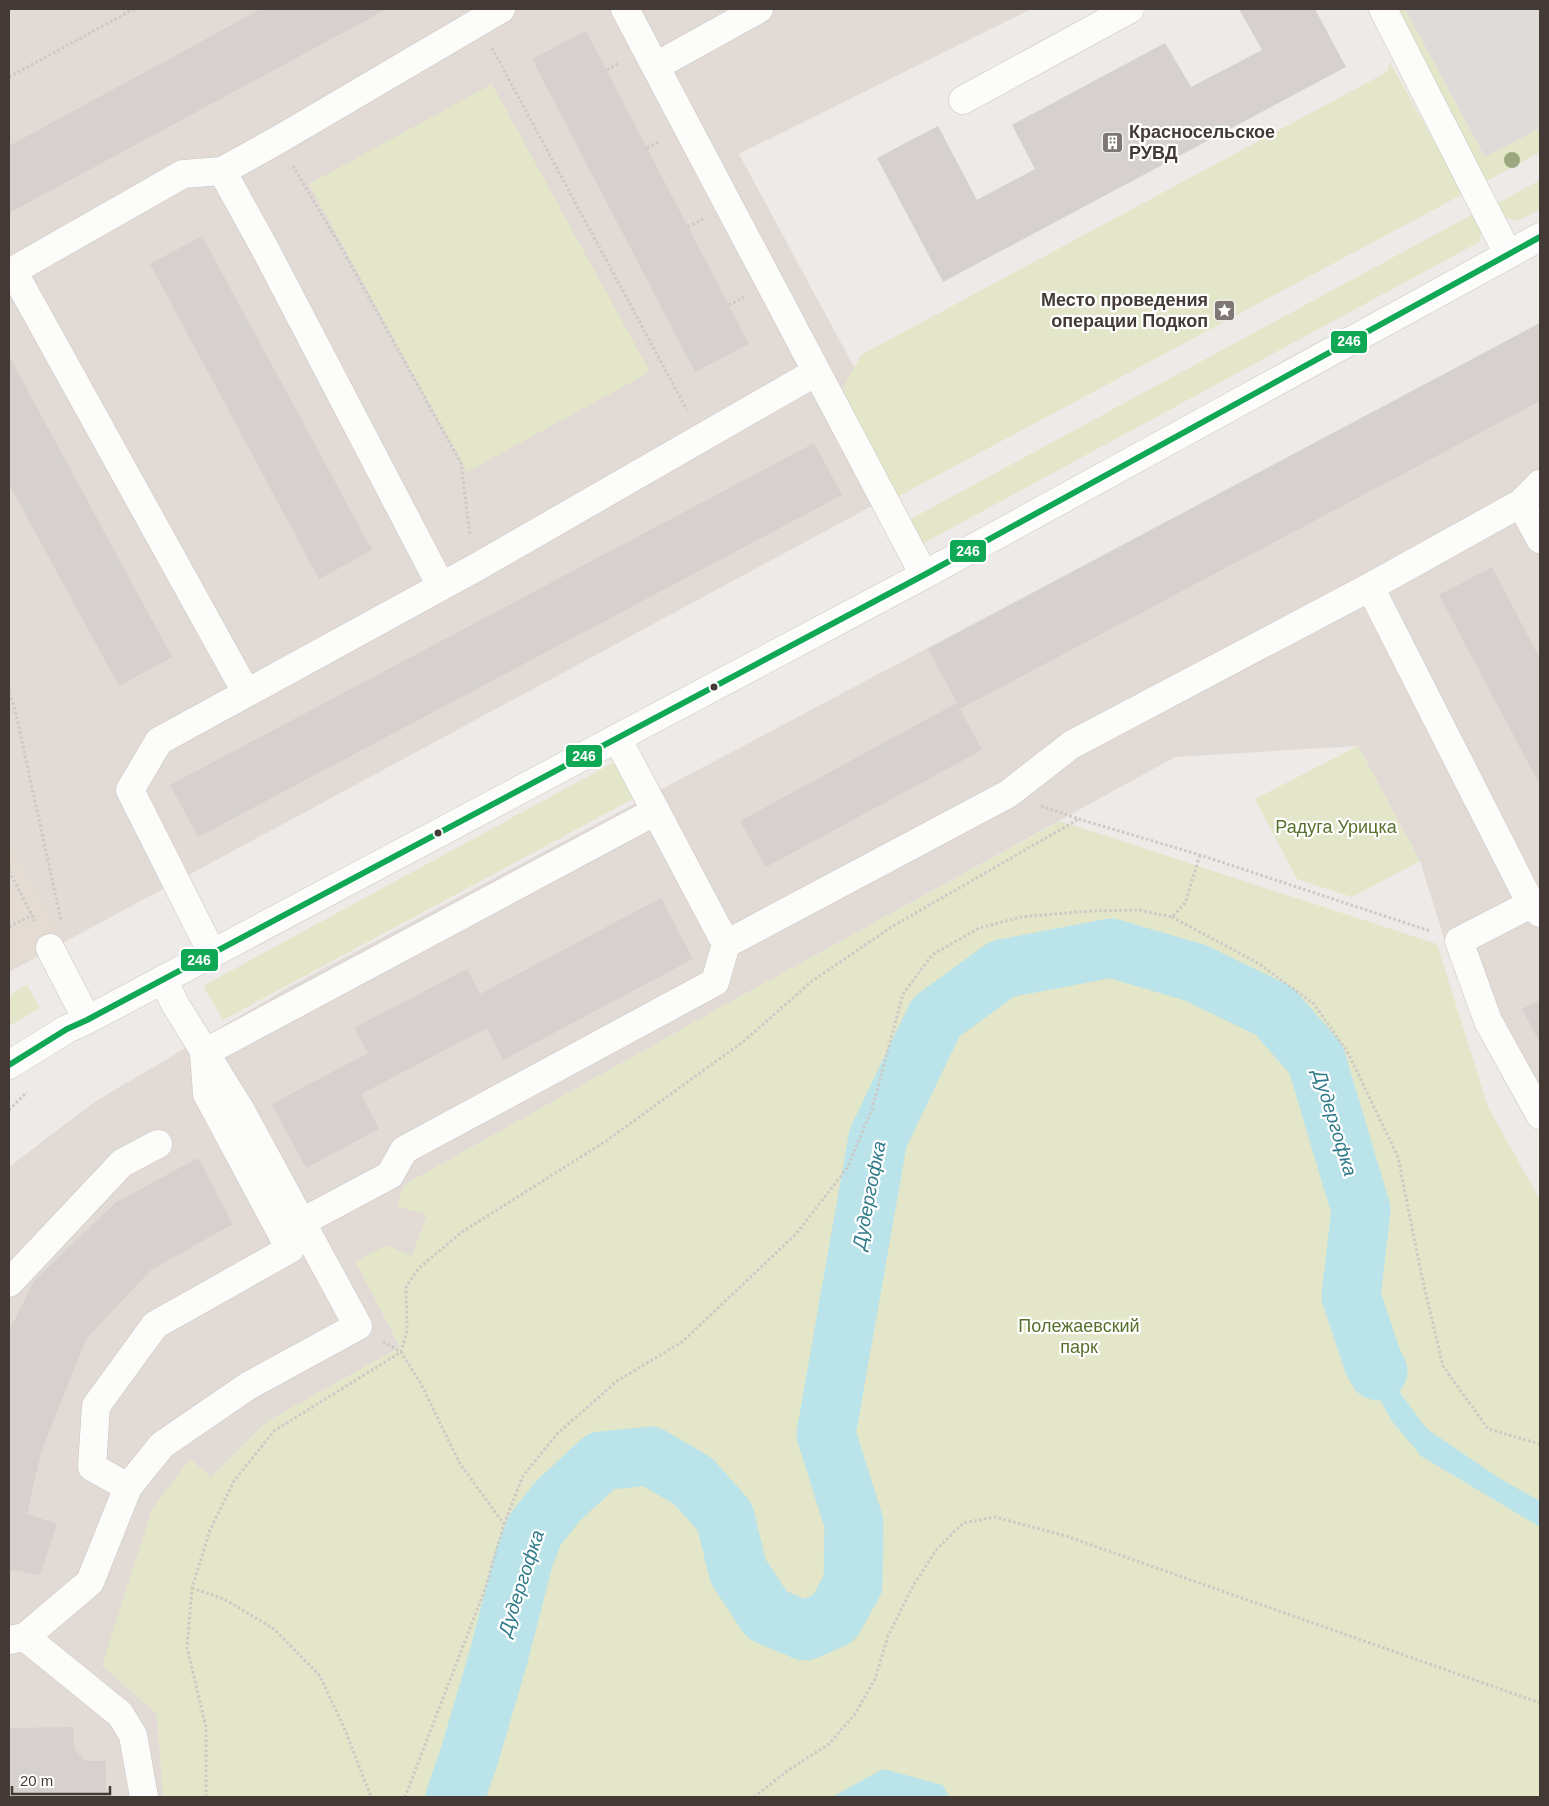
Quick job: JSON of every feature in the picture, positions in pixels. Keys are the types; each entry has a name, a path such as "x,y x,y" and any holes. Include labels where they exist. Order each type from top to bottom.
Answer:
{"street":[{"path":"246,692 11,272 183,174 222,171 501,9"},
{"path":"625,9 924,575"},
{"path":"656,66 760,9"},
{"path":"963,100 1130,9"},
{"path":"1383,9 1508,254"},
{"path":"222,171 441,586"},
{"path":"9,1065 67,1029 924,575 1540,237"},
{"path":"212,953 130,790 159,741 475,568 816,372"},
{"path":"726,944 1008,794 1071,745 1370,587 1521,503 1540,484"},
{"path":"1521,503 1540,540"},
{"path":"1370,587 1536,908 1459,941 1488,1021 1540,1115"},
{"path":"302,1222 390,1175 404,1150 715,982 726,944 617,738"},
{"path":"204,1053 656,811"},
{"path":"50,948 87,1020"},
{"path":"144,1797 133,1735 120,1714 17,1639 90,1582 128,1487 162,1445 248,1386 358,1326 240,1109 204,1053 163,979"},
{"path":"128,1487 92,1467 96,1406 156,1324 290,1249 207,1094 204,1053"},
{"path":"9,1283 122,1163 158,1144"}],"path":[{"path":"9,77 134,9"},
{"path":"478,22 702,437"},
{"path":"278,140 346,256 461,464 475,568"},
{"path":"9,693 14,705 62,924"},
{"path":"1008,794 1079,819 1200,855 1459,941"},
{"path":"206,1797 206,1727 187,1648 192,1588 210,1530 234,1481 274,1431 401,1352 407,1331 406,1287 420,1268 462,1232 606,1141 744,1041 812,981 892,926 1079,819"},
{"path":"1172,917 1186,903 1200,855"},
{"path":"9,871 32,915 9,927"},
{"path":"405,1797 482,1597 504,1524 523,1476 557,1434 617,1381 682,1342 796,1234 846,1168 872,1109 903,994 932,954 979,928 1021,917 1089,911 1139,910 1172,917 1258,963 1314,1004 1348,1053 1398,1156 1421,1273 1443,1366 1488,1429 1540,1444"},
{"path":"401,1352 421,1384 460,1464 504,1524"},
{"path":"754,1797 787,1771 828,1744 855,1714 875,1679 888,1636 914,1584 937,1548 963,1523 995,1517 1066,1536 1540,1703"},
{"path":"192,1588 224,1599 274,1629 320,1676 345,1730 371,1797"}],"shaded area":[{"path":"9,9 1031,9 739,154 916,482 9,972"},
{"path":"1405,9 1540,9 1540,128 1485,157"},
{"path":"1540,323 1540,1129 1455,973 1420,861 1358,746 1175,757 741,996 404,1185 428,1214 412,1256 356,1262 400,1347 268,1421 211,1477 190,1459 102,1665 157,1714 163,1797 9,1797 9,1167 96,1101 289,987"},
{"path":"9,840 63,941 9,970"}],"green space":[{"path":"1400,9 1405,9 1485,157 1540,128 1540,152 1485,182 1400,21"},
{"path":"1390,62 1463,194 897,497 841,392 861,355 1387,72"},
{"path":"492,84 650,372 467,472 309,184"},
{"path":"1540,180 1540,209 1518,221 1507,218 1502,214 1496,204"},
{"path":"1473,214 1481,232 1479,242 922,544 909,520"},
{"name":"Радуга Урицка","path":"1358,746 1420,861 1352,897 1297,879 1255,799"},
{"path":"620,759 640,795 223,1020 203,986"},
{"name":"Полежаевский парк","path":"1060,821 1437,944 1488,1107 1540,1200 1540,1797 163,1797 157,1714 102,1665 152,1509 190,1459 211,1477 268,1421 400,1347 356,1262 386,1245 412,1256 427,1215 397,1206 404,1185 741,996"},
{"path":"27,985 40,1008 9,1026 9,995"}],"water":[{"path":"1365,1294 1384,1355 1398,1390 1427,1429 1499,1478 1540,1501 1540,1527 1421,1456 1391,1420 1361,1363 1340,1298"},
{"path":"883,1769 943,1785 949,1797 832,1797"}],"building":[{"path":"261,9 387,9 9,213 9,146"},
{"name":"Красносельское РУВД","path":"1239,9 1315,9 1346,67 943,282 877,158 938,126 977,200 1035,169 1012,125 1165,43 1191,87 1262,50"},
{"path":"586,31 749,344 695,372 532,59"},
{"path":"202,236 372,550 319,579 150,264"},
{"path":"1540,323 1540,401 960,709 982,750 766,867 740,821 957,703 928,649"},
{"path":"9,356 172,657 119,686 9,484"},
{"path":"814,443 842,495 198,837 170,785"},
{"path":"1492,567 1540,659 1540,785 1439,595"},
{"path":"661,898 693,959 503,1060 487,1028 361,1094 379,1129 306,1168 272,1104 368,1053 354,1028 467,969 480,994"},
{"path":"1540,1000 1540,1043 1522,1009"},
{"path":"198,1158 233,1224 151,1270 86,1339 41,1452 27,1514 57,1524 40,1575 14,1570 9,1571 9,1331 34,1281 115,1203"},
{"path":"73,1727 74,1749 86,1761 106,1761 106,1797 9,1797 9,1728"}],"waterway":[{"name":"Дудергофка","path":"455,1797 469,1757 499,1655 524,1558 535,1530 557,1502 601,1461 650,1456 693,1481 725,1517 738,1571 767,1615 805,1631 834,1618 853,1584 854,1523 826,1434 878,1138 936,1017 1002,969 1111,948 1196,973 1274,1011 1316,1059 1361,1210 1351,1296 1373,1362 1378,1371"}],"transit line":[{"name":"246","path":"9,1065 67,1029 924,575 1540,237"}],"place":[{"name":"Красносельское РУВД","path":"1113,142"},
{"name":"Место проведения операции Подкоп","path":"1224,310"}]}
